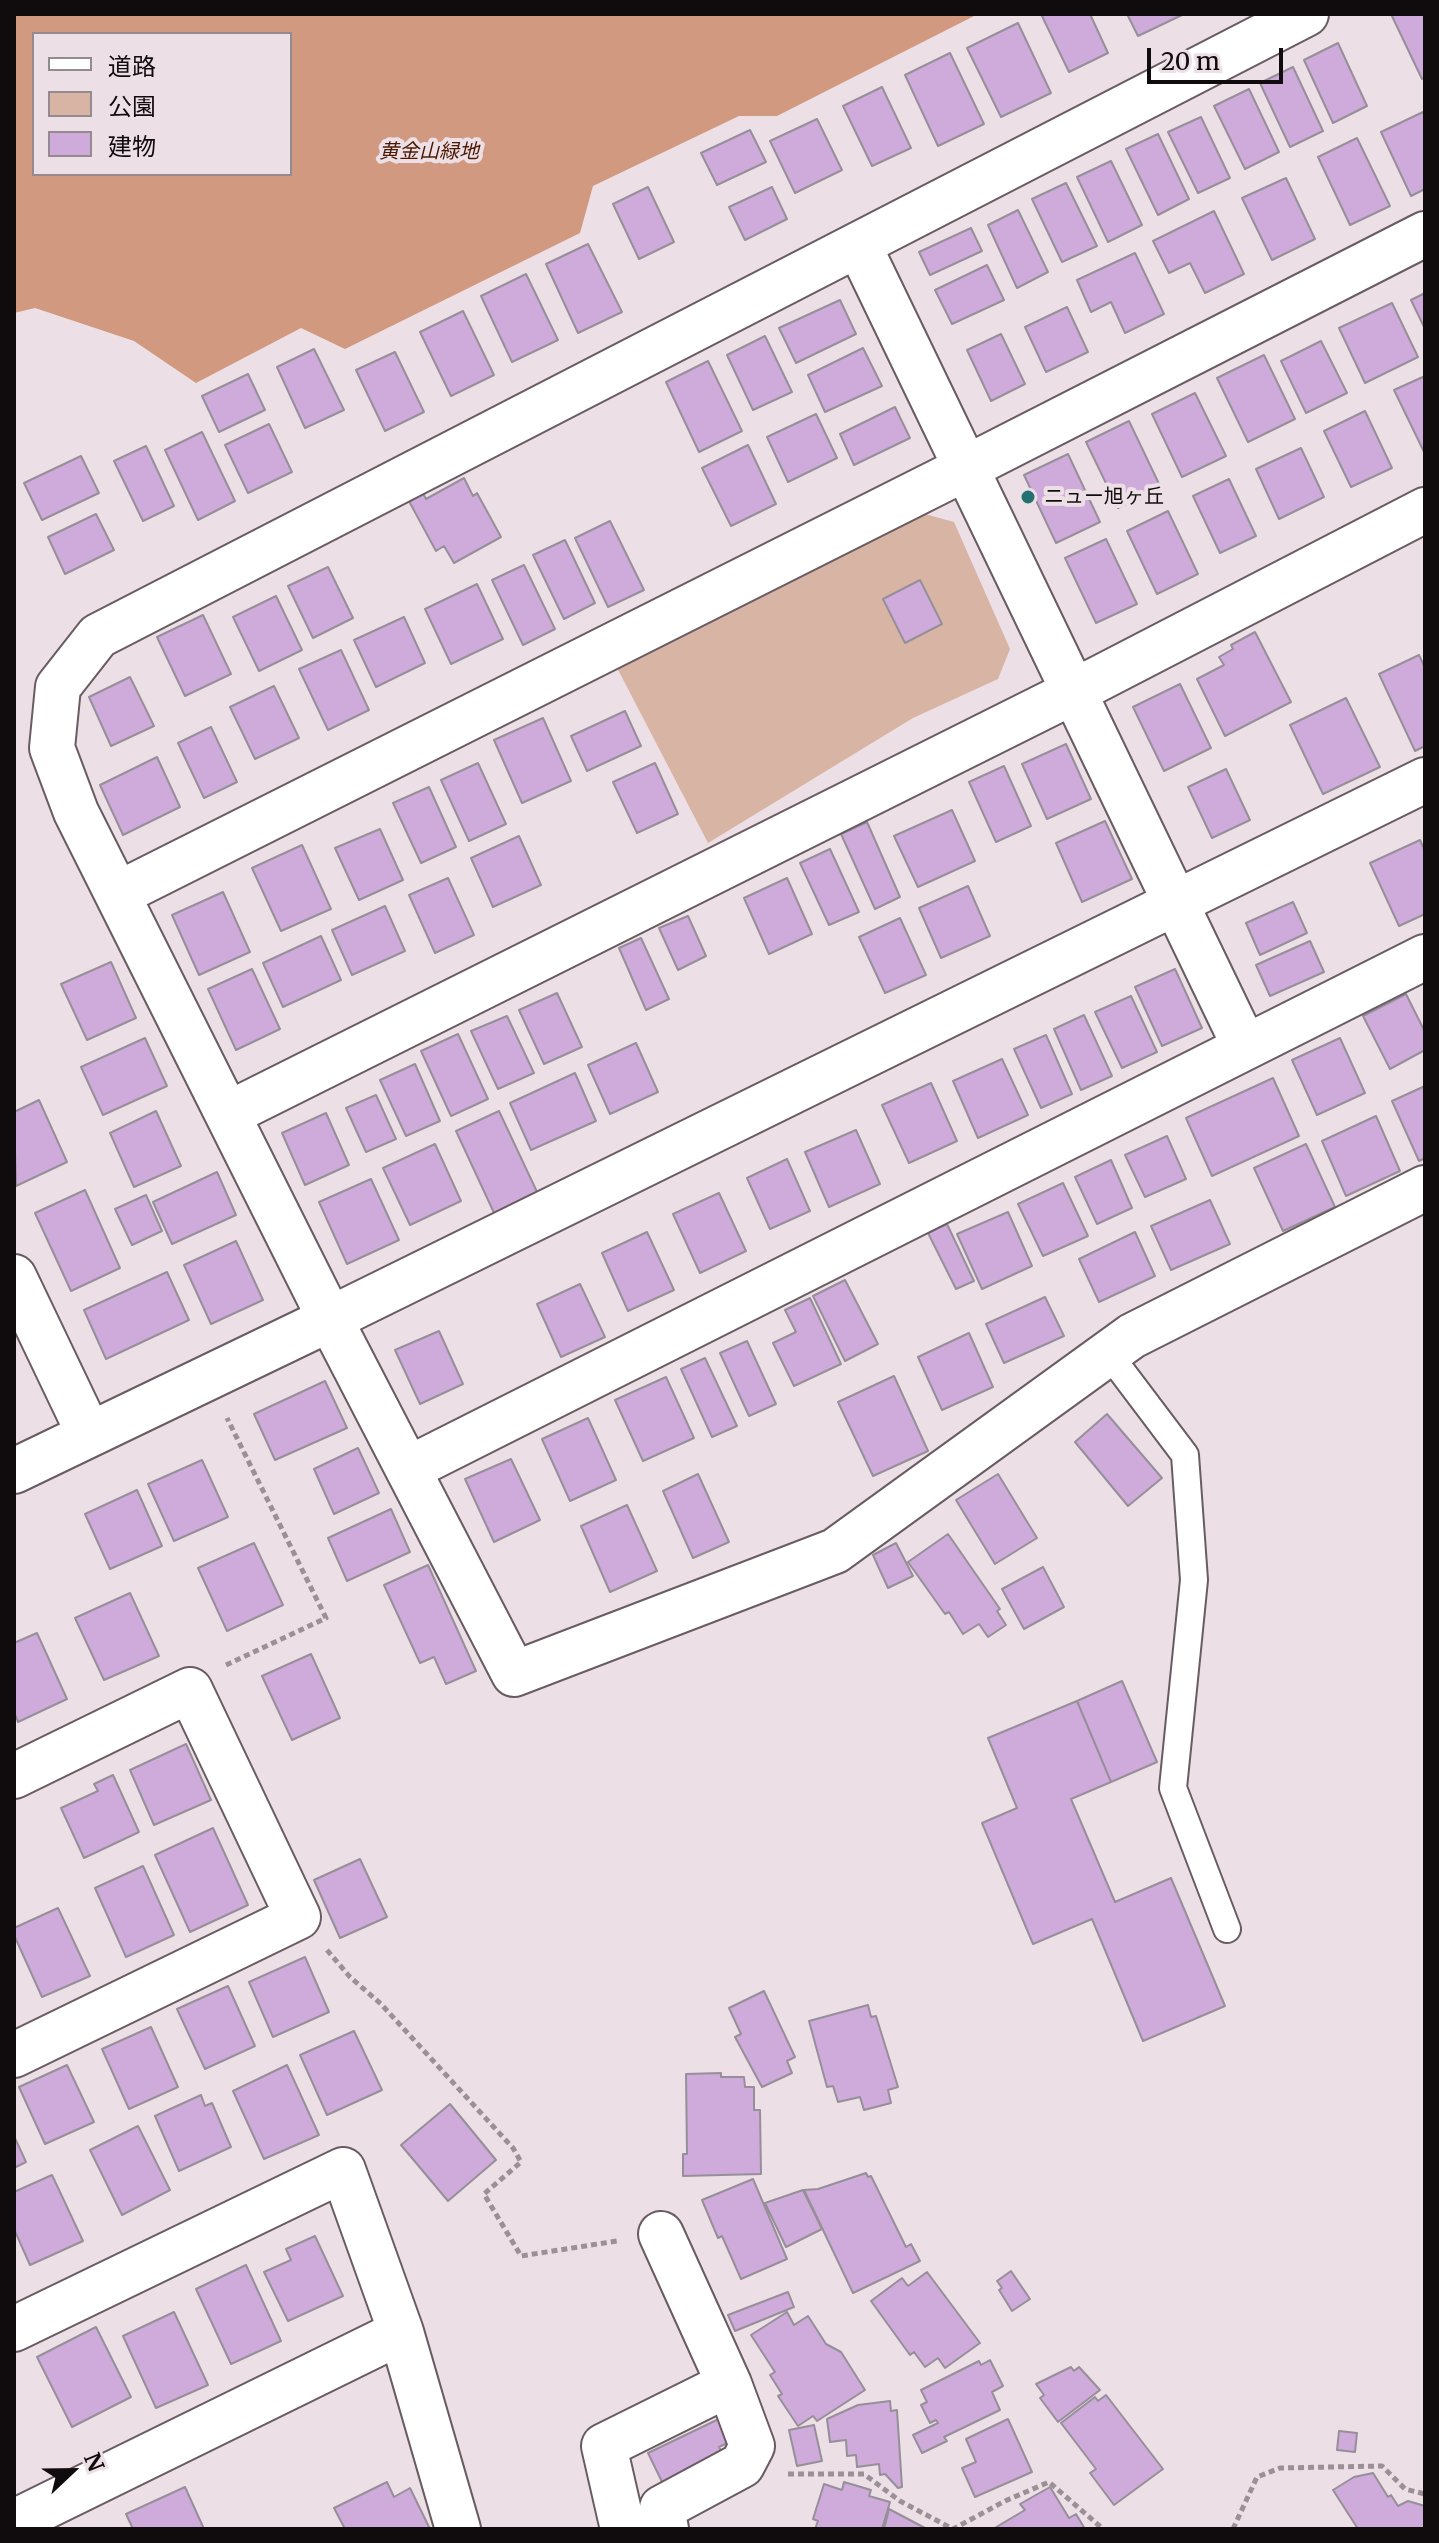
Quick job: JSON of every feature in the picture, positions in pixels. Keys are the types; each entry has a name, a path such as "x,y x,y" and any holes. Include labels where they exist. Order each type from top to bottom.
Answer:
{"street":[{"path":"1306,14 98,636 58,687 52,748 76,812 330,1319 514,1674 835,1551 1132,1336 1425,1188"},
{"path":"118,894 1425,234"},
{"path":"859,246 1245,1047"},
{"path":"228,1114 1073,692 1425,510"},
{"path":"14,1471 330,1319 1425,780"},
{"path":"408,1469 1425,957"},
{"path":"14,1277 89,1434"},
{"path":"14,1776 190,1690 298,1917 14,2055"},
{"path":"14,2329 343,2170 401,2332 458,2529"},
{"path":"661,2234 729,2384 752,2446 742,2465 662,2508 666,2529"},
{"path":"14,2522 401,2332"},
{"path":"623,2529 604,2446 729,2384"}],"lane":[{"path":"1108,1353 1185,1455 1194,1580 1173,1788 1227,1929"}],"path":[{"path":"221,1668 326,1618 232,1429"},
{"path":"298,1917 350,1977 381,2004 513,2148 521,2162 484,2194 521,2256 661,2234"},
{"path":"1233,2529 1257,2477 1280,2468 1382,2466 1405,2489 1425,2494"},
{"path":"787,2474 864,2474 900,2501 953,2529 1049,2482 1103,2529"}],"green space":[{"name":"黄金山緑地","path":"14,14 978,14 777,116 739,116 593,186 580,233 345,349 301,328 196,383 134,341 35,308 14,313"},
{"path":"925,514 954,522 1010,649 998,679 913,718 708,843 614,662"}],"building":[{"path":"1041,14 1090,14 1108,53 1069,72"},
{"path":"1127,14 1182,14 1182,15 1138,36"},
{"path":"1391,14 1425,14 1425,77 1422,79"},
{"path":"1018,23 1051,93 1001,117 967,48"},
{"path":"1338,43 1367,106 1333,123 1304,60"},
{"path":"950,53 984,124 938,146 905,75"},
{"path":"1293,67 1323,131 1290,147 1260,83"},
{"path":"882,87 911,148 872,166 843,106"},
{"path":"1249,89 1279,152 1245,169 1214,106"},
{"path":"1423,112 1425,189 1411,196 1381,132"},
{"path":"1201,117 1230,178 1198,193 1168,132"},
{"path":"817,119 842,170 795,193 770,141"},
{"path":"750,130 766,162 717,185 701,153"},
{"path":"1158,134 1189,199 1158,215 1126,149"},
{"path":"1357,138 1390,206 1350,225 1318,157"},
{"path":"1111,161 1142,225 1108,242 1077,177"},
{"path":"1286,178 1315,239 1272,260 1242,198"},
{"path":"1066,183 1097,246 1062,262 1032,199"},
{"path":"648,187 674,242 639,259 613,204"},
{"path":"772,187 787,219 745,240 729,207"},
{"path":"1018,210 1048,272 1017,288 988,225"},
{"path":"1214,211 1244,274 1205,293 1190,263 1169,273 1153,241"},
{"path":"971,228 982,251 930,275 919,252"},
{"path":"588,244 622,312 578,333 546,264"},
{"path":"1135,253 1164,314 1125,333 1111,302 1091,312 1077,280"},
{"path":"987,265 1004,300 952,324 935,290"},
{"path":"526,274 558,340 512,362 481,296"},
{"path":"1425,293 1425,329 1411,300"},
{"path":"840,300 856,334 796,363 779,328"},
{"path":"1392,303 1418,357 1365,383 1339,328"},
{"path":"1067,307 1088,352 1046,372 1025,327"},
{"path":"463,311 494,375 451,396 420,332"},
{"path":"1001,334 1025,384 991,401 967,350"},
{"path":"765,336 792,392 753,410 727,355"},
{"path":"1321,341 1347,393 1306,413 1281,361"},
{"path":"863,348 882,386 825,412 808,375"},
{"path":"314,349 344,410 305,428 277,367"},
{"path":"395,352 424,412 385,431 356,370"},
{"path":"1264,355 1295,419 1248,442 1217,378"},
{"path":"708,361 742,431 699,452 666,382"},
{"path":"248,374 265,410 219,432 202,396"},
{"path":"1425,376 1425,454 1394,390"},
{"path":"1195,393 1226,456 1182,477 1152,414"},
{"path":"895,407 910,438 854,465 840,434"},
{"path":"1365,411 1392,468 1351,487 1324,431"},
{"path":"816,414 837,458 788,482 767,437"},
{"path":"1129,421 1161,488 1118,508 1086,442"},
{"path":"269,424 292,472 248,493 225,445"},
{"path":"202,432 235,501 198,520 165,450"},
{"path":"748,445 776,504 731,526 702,468"},
{"path":"146,446 174,506 143,521 114,461"},
{"path":"1301,448 1324,497 1279,519 1256,469"},
{"path":"1068,454 1100,522 1056,543 1024,475"},
{"path":"81,456 99,493 42,520 24,483"},
{"path":"464,478 473,496 477,493 501,537 454,563 444,546 436,551 404,492 418,484 426,499"},
{"path":"1229,479 1256,536 1220,553 1193,496"},
{"path":"1168,511 1198,574 1157,594 1127,531"},
{"path":"96,514 114,550 65,574 48,537"},
{"path":"610,521 644,590 608,607 575,538"},
{"path":"1106,539 1137,604 1096,623 1065,558"},
{"path":"565,540 595,603 564,619 533,555"},
{"path":"524,565 555,629 523,645 492,580"},
{"path":"328,567 353,618 313,638 288,586"},
{"path":"920,580 942,624 905,643 883,599"},
{"path":"477,584 503,639 451,664 425,609"},
{"path":"276,596 302,650 259,671 233,617"},
{"path":"203,615 231,674 185,696 157,637"},
{"path":"404,617 425,663 376,687 354,640"},
{"path":"1255,632 1291,702 1225,736 1197,679 1224,665 1219,657 1233,649 1231,645"},
{"path":"341,650 369,710 328,730 299,669"},
{"path":"1419,655 1425,668 1425,746 1415,751 1379,674"},
{"path":"130,677 154,726 111,746 89,697"},
{"path":"1180,684 1211,748 1164,771 1133,707"},
{"path":"274,686 299,738 255,759 230,707"},
{"path":"1346,698 1380,767 1323,794 1290,725"},
{"path":"625,711 641,746 587,771 571,736"},
{"path":"543,718 571,781 522,803 494,740"},
{"path":"211,727 237,782 204,798 178,743"},
{"path":"1066,744 1091,799 1047,819 1022,764"},
{"path":"157,757 180,807 123,835 100,785"},
{"path":"478,763 506,824 469,841 441,780"},
{"path":"655,763 678,814 637,833 613,782"},
{"path":"1004,766 1031,826 996,842 969,782"},
{"path":"1226,769 1250,820 1212,838 1188,787"},
{"path":"429,787 456,847 421,863 393,803"},
{"path":"952,810 975,861 918,887 894,836"},
{"path":"1105,821 1132,879 1082,902 1056,843"},
{"path":"867,822 900,897 875,909 841,834"},
{"path":"380,829 403,880 359,900 335,848"},
{"path":"519,836 541,885 493,907 471,858"},
{"path":"1420,840 1425,851 1425,914 1399,926 1370,863"},
{"path":"302,845 331,909 281,931 252,868"},
{"path":"830,849 859,912 829,925 800,863"},
{"path":"448,878 474,935 435,953 409,895"},
{"path":"787,878 812,934 769,954 744,898"},
{"path":"968,886 990,936 941,958 919,908"},
{"path":"223,892 250,952 199,975 172,915"},
{"path":"1293,902 1307,933 1260,955 1246,923"},
{"path":"385,906 405,951 352,975 332,930"},
{"path":"688,916 706,956 678,970 659,928"},
{"path":"900,918 926,975 885,993 859,937"},
{"path":"321,936 341,980 283,1007 263,963"},
{"path":"641,938 669,999 646,1010 619,948"},
{"path":"1310,941 1324,972 1270,996 1256,965"},
{"path":"111,962 136,1018 87,1040 61,984"},
{"path":"252,969 280,1029 236,1050 208,989"},
{"path":"1175,969 1202,1028 1162,1046 1135,987"},
{"path":"557,993 582,1047 544,1064 519,1010"},
{"path":"1406,994 1425,1032 1425,1050 1390,1069 1363,1016"},
{"path":"1131,996 1157,1052 1122,1068 1095,1012"},
{"path":"1084,1015 1112,1076 1081,1090 1054,1029"},
{"path":"507,1016 534,1073 498,1089 471,1031"},
{"path":"458,1034 488,1099 451,1116 421,1051"},
{"path":"1046,1035 1072,1094 1041,1108 1014,1049"},
{"path":"145,1038 167,1086 103,1115 81,1067"},
{"path":"1340,1038 1365,1093 1317,1115 1292,1060"},
{"path":"636,1043 658,1092 610,1114 588,1065"},
{"path":"1002,1059 1028,1115 978,1138 953,1081"},
{"path":"415,1064 440,1121 406,1136 380,1080"},
{"path":"575,1073 596,1121 531,1150 510,1103"},
{"path":"1273,1078 1299,1136 1212,1176 1186,1118"},
{"path":"931,1083 957,1141 909,1163 882,1105"},
{"path":"1425,1086 1425,1158 1419,1161 1392,1101"},
{"path":"376,1095 396,1139 366,1152 346,1108"},
{"path":"39,1100 67,1162 16,1186 14,1112"},
{"path":"156,1111 181,1166 134,1187 110,1133"},
{"path":"499,1111 538,1194 495,1215 456,1131"},
{"path":"326,1113 349,1165 305,1185 282,1133"},
{"path":"1376,1116 1400,1171 1346,1196 1322,1141"},
{"path":"856,1130 880,1184 829,1207 805,1152"},
{"path":"1167,1136 1186,1179 1145,1197 1125,1155"},
{"path":"435,1144 461,1201 410,1225 383,1168"},
{"path":"1306,1144 1335,1207 1283,1231 1254,1168"},
{"path":"787,1159 810,1211 770,1229 747,1178"},
{"path":"1111,1160 1132,1208 1097,1224 1075,1177"},
{"path":"217,1172 236,1215 172,1244 153,1202"},
{"path":"371,1179 399,1240 347,1264 319,1202"},
{"path":"1063,1183 1088,1236 1043,1256 1018,1204"},
{"path":"85,1190 120,1268 71,1291 35,1213"},
{"path":"719,1193 746,1251 700,1273 673,1214"},
{"path":"146,1195 162,1231 132,1245 115,1209"},
{"path":"1210,1200 1230,1244 1171,1270 1151,1226"},
{"path":"1008,1212 1032,1266 982,1289 957,1234"},
{"path":"947,1224 974,1281 956,1289 928,1233"},
{"path":"647,1232 674,1290 628,1311 602,1253"},
{"path":"1135,1232 1155,1276 1099,1302 1079,1259"},
{"path":"236,1241 263,1300 211,1324 184,1265"},
{"path":"167,1272 189,1320 106,1359 84,1310"},
{"path":"845,1280 878,1344 845,1361 813,1296"},
{"path":"580,1284 605,1337 561,1357 537,1304"},
{"path":"1045,1297 1064,1336 1004,1363 986,1324"},
{"path":"810,1298 841,1364 794,1386 773,1343 796,1332 785,1310"},
{"path":"439,1331 463,1384 420,1404 395,1350"},
{"path":"969,1333 993,1387 942,1410 918,1357"},
{"path":"747,1341 776,1404 749,1416 720,1353"},
{"path":"705,1358 737,1426 712,1437 681,1369"},
{"path":"894,1376 928,1451 873,1476 838,1402"},
{"path":"666,1377 694,1438 643,1461 615,1400"},
{"path":"325,1381 347,1428 275,1460 254,1414"},
{"path":"1107,1414 1162,1478 1128,1506 1075,1442"},
{"path":"588,1418 616,1480 570,1501 542,1439"},
{"path":"358,1448 379,1493 334,1514 314,1469"},
{"path":"511,1459 540,1520 494,1542 465,1479"},
{"path":"202,1460 228,1517 174,1541 148,1484"},
{"path":"698,1474 729,1542 693,1558 663,1491"},
{"path":"998,1474 1037,1538 995,1564 956,1500"},
{"path":"137,1490 162,1546 110,1569 85,1514"},
{"path":"627,1505 657,1571 610,1592 581,1526"},
{"path":"391,1509 410,1552 347,1581 328,1538"},
{"path":"948,1534 1000,1609 997,1611 1006,1625 988,1637 979,1624 963,1634 908,1562"},
{"path":"254,1543 283,1605 227,1631 198,1568"},
{"path":"896,1543 913,1576 888,1588 873,1555"},
{"path":"428,1565 476,1671 446,1684 434,1657 420,1663 384,1585"},
{"path":"1043,1567 1064,1607 1024,1629 1002,1589"},
{"path":"130,1593 159,1656 104,1680 75,1618"},
{"path":"37,1633 67,1699 18,1722 14,1712 14,1643"},
{"path":"311,1654 340,1718 292,1740 262,1676"},
{"path":"1122,1681 1157,1762 1111,1782 1077,1701"},
{"path":"1077,1701 1111,1782 1071,1799 1115,1902 1171,1878 1225,2006 1143,2041 1092,1919 1033,1944 982,1823 1017,1808 988,1738"},
{"path":"186,1744 211,1800 154,1825 130,1770"},
{"path":"113,1775 139,1832 84,1858 61,1808 98,1791 94,1784"},
{"path":"213,1828 248,1905 190,1932 155,1855"},
{"path":"360,1859 387,1917 340,1938 314,1880"},
{"path":"143,1866 174,1935 126,1957 95,1888"},
{"path":"58,1908 90,1976 42,1997 14,1935 14,1928"},
{"path":"305,1957 329,2012 273,2037 249,1982"},
{"path":"228,1986 255,2046 205,2069 177,2009"},
{"path":"764,1991 795,2057 787,2061 792,2073 762,2087 735,2037 741,2034 729,2008"},
{"path":"868,2005 871,2017 876,2016 898,2087 888,2090 891,2103 864,2110 860,2097 838,2102 833,2086 827,2087 809,2021"},
{"path":"151,2027 178,2087 129,2109 102,2049"},
{"path":"354,2031 382,2090 327,2115 300,2055"},
{"path":"67,2065 94,2122 45,2144 19,2087"},
{"path":"287,2065 319,2135 264,2159 233,2091"},
{"path":"721,2073 721,2077 744,2077 745,2087 754,2087 754,2110 760,2110 761,2174 683,2176 683,2154 687,2154 686,2074"},
{"path":"201,2095 205,2106 212,2103 231,2147 179,2171 155,2116"},
{"path":"450,2104 496,2160 448,2201 401,2145"},
{"path":"138,2126 170,2190 122,2215 90,2150"},
{"path":"14,2136 26,2162 14,2168"},
{"path":"866,2173 868,2177 871,2176 906,2247 911,2244 920,2261 853,2293 804,2190 818,2189"},
{"path":"52,2175 83,2241 30,2265 14,2229 14,2192"},
{"path":"753,2179 787,2259 741,2279 722,2236 718,2238 702,2200"},
{"path":"803,2190 822,2229 786,2247 765,2203"},
{"path":"315,2236 343,2296 288,2321 264,2272 291,2260 286,2249"},
{"path":"246,2265 281,2341 231,2364 196,2289"},
{"path":"1011,2271 1030,2299 1012,2311 997,2281"},
{"path":"927,2272 980,2343 945,2368 938,2358 925,2367 914,2352 910,2355 871,2301 902,2278 908,2286"},
{"path":"788,2292 794,2307 735,2331 728,2315"},
{"path":"174,2312 208,2385 156,2408 123,2336"},
{"path":"787,2312 794,2325 808,2316 826,2344 841,2352 865,2390 817,2421 813,2416 798,2426 778,2396 782,2394 770,2375 775,2372 751,2335"},
{"path":"96,2327 131,2397 72,2427 37,2357"},
{"path":"990,2360 1003,2386 992,2392 1000,2410 944,2437 947,2441 922,2453 913,2435 938,2423 936,2420 930,2423 921,2405 927,2402 921,2390 979,2361 981,2365"},
{"path":"1071,2367 1074,2371 1079,2367 1100,2390 1058,2422 1040,2398 1044,2395 1036,2384"},
{"path":"1106,2395 1163,2469 1114,2505 1090,2473 1096,2469 1061,2423 1095,2397 1098,2401"},
{"path":"890,2401 891,2411 897,2410 902,2487 898,2488 885,2474 880,2475 879,2464 857,2467 856,2455 847,2456 846,2440 830,2442 827,2419 858,2405"},
{"path":"725,2416 736,2439 719,2447 724,2457 664,2486 648,2453"},
{"path":"1008,2419 1032,2472 975,2497 962,2468 976,2462 966,2439"},
{"path":"814,2425 822,2461 797,2466 789,2430"},
{"path":"1339,2431 1357,2433 1355,2452 1337,2450"},
{"path":"1373,2473 1388,2497 1391,2495 1398,2506 1408,2501 1425,2506 1425,2529 1358,2529 1333,2490 1354,2477"},
{"path":"387,2482 394,2497 410,2488 430,2529 345,2529 334,2508"},
{"path":"844,2482 871,2490 869,2496 890,2502 882,2529 815,2529 818,2521 813,2519 824,2484 842,2490"},
{"path":"185,2487 204,2529 133,2529 126,2514"},
{"path":"1050,2487 1069,2518 1076,2514 1085,2529 993,2529 1025,2510 1020,2504"},
{"path":"889,2509 925,2528 884,2529"}],"place":[{"name":"ニュー旭ヶ丘","path":"1028,497"}]}
